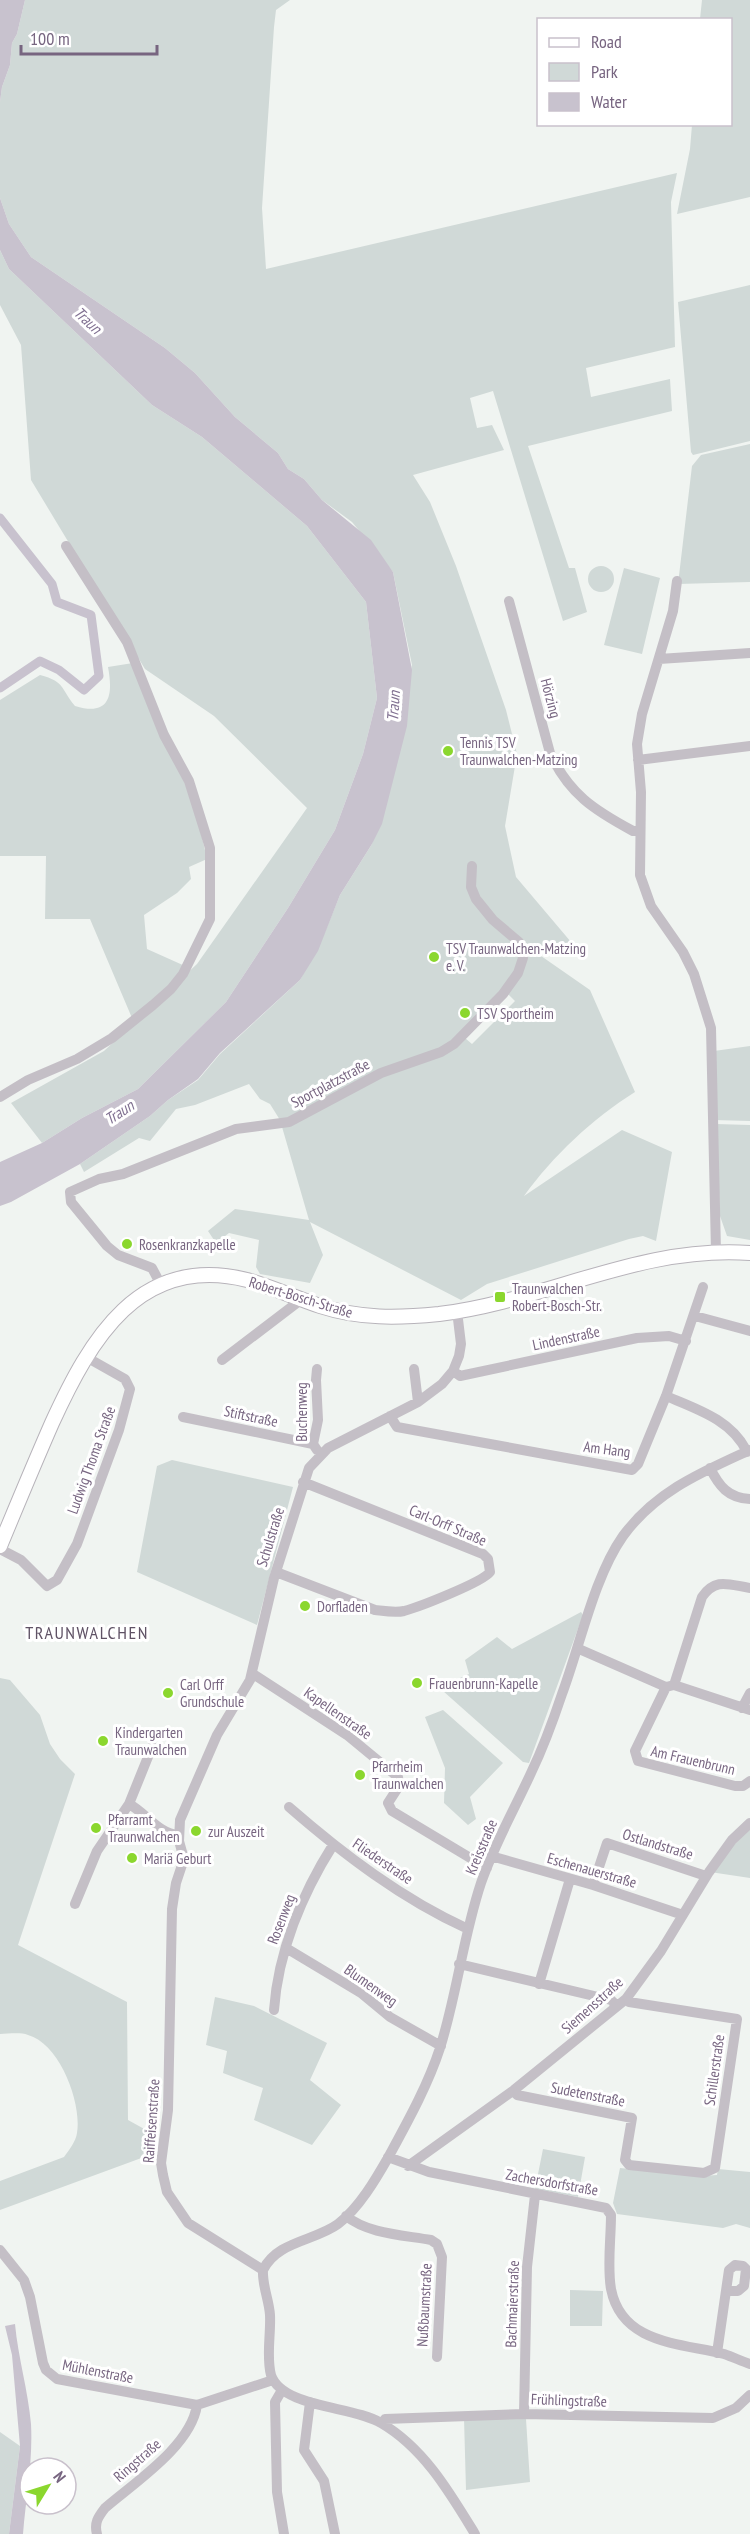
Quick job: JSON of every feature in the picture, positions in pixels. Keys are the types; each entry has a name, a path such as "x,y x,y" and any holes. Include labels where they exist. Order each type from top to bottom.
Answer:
{"main road":[{"name":"Robert-Bosch-Straße","path":"0,1548 37,1457 86,1357 108,1324 120,1311 141,1295 161,1285 196,1276 226,1276 266,1286 344,1313 373,1317 419,1316 457,1311 534,1294 631,1264 680,1255 716,1252 750,1254"}],"street":[{"path":"0,1097 28,1080 77,1059 112,1038 153,1005 183,974 210,919 210,848 189,781 164,735 127,642 66,546"},
{"path":"677,581 673,611 642,714 636,744 641,792 640,876 651,906 683,952 694,974 707,1011 713,1053 716,1252"},
{"name":"Hörzing","path":"509,602 550,753 557,766 589,806 633,831 640,831"},
{"path":"659,659 750,653"},
{"path":"638,760 750,746"},
{"name":"Sportplatzstraße","path":"161,1285 152,1268 118,1255 107,1246 71,1202 70,1192 99,1179 123,1174 236,1129 290,1122 381,1073 441,1052 454,1044 503,994 518,973 523,958 519,942 493,920 476,899 471,887 472,866"},
{"name":"Am Hang","path":"390,1416 397,1427 632,1470 638,1464 666,1396 687,1341 703,1287"},
{"path":"222,1360 302,1299"},
{"path":"453,1371 461,1344 457,1311"},
{"path":"695,1316 750,1331"},
{"name":"Lindenstraße","path":"453,1371 460,1376 637,1338 669,1336 687,1341"},
{"name":"Ludwig Thoma Straße","path":"0,1548 21,1560 47,1586 57,1580 77,1544 119,1430 129,1395 128,1383 124,1379 86,1357"},
{"name":"Buchenweg","path":"317,1369 318,1420 313,1444 320,1455"},
{"path":"414,1369 418,1402"},
{"name":"Schulstraße","path":"178,1835 182,1814 213,1741 253,1674 276,1572 309,1468 328,1448 418,1402 442,1384 453,1371"},
{"path":"666,1396 720,1421 742,1440 749,1451"},
{"name":"Stiftstraße","path":"183,1417 313,1444"},
{"name":"Kreisstraße","path":"263,2270 273,2256 284,2248 333,2227 346,2216 367,2191 388,2157 423,2090 441,2046 468,1929 491,1856 531,1773 579,1649 600,1579 624,1535 664,1494 710,1468 749,1451"},
{"path":"710,1468 717,1482 729,1494 750,1499"},
{"name":"Carl-Orff Straße","path":"276,1572 375,1610 387,1612 404,1611 479,1582 490,1572 488,1559 483,1554 303,1482"},
{"name":"Am Frauenbrunn","path":"750,1588 720,1583 708,1588 702,1597 670,1686 635,1751 638,1761 735,1786 743,1786 750,1781"},
{"path":"579,1649 670,1686 746,1709 750,1693"},
{"name":"Kapellenstraße","path":"253,1674 347,1735 398,1777 399,1786 388,1803 392,1811 487,1868"},
{"path":"75,1904 97,1851 129,1804 152,1747"},
{"path":"129,1804 141,1810 167,1833 178,1835"},
{"name":"Fliederstraße","path":"289,1807 333,1845 399,1891 468,1929"},
{"name":"Siemensstraße","path":"408,2166 514,2090 621,2002 661,1951 706,1876 732,1840 750,1823"},
{"name":"Raiffeisenstraße","path":"178,1835 184,1859 176,1883 172,1909 168,2110 161,2163 163,2175 167,2192 188,2223 263,2270"},
{"name":"Ostlandstraße","path":"593,1885 607,1843 706,1876"},
{"name":"Rosenweg","path":"274,2010 277,1980 286,1948 313,1880 333,1845"},
{"name":"Eschenauerstraße","path":"491,1856 593,1885 683,1915"},
{"path":"538,1984 570,1879"},
{"name":"Blumenweg","path":"286,1948 361,1993 390,2017 441,2046"},
{"name":"Schillerstraße","path":"459,1964 611,2001 737,2019 715,2168"},
{"name":"Sudetenstraße","path":"514,2090 517,2095 632,2118 625,2160 629,2165 704,2173 715,2168"},
{"name":"Zachersdorfstraße","path":"388,2157 408,2166 535,2195 606,2208 611,2215 611,2288 623,2315 638,2330 655,2339 717,2353 750,2364"},
{"name":"Bachmaierstraße","path":"524,2414 527,2267 535,2195"},
{"name":"Nußbaumstraße","path":"346,2216 367,2227 431,2240 437,2244 442,2257 436,2357"},
{"name":"Mühlenstraße","path":"0,2250 24,2280 30,2297 43,2363 51,2375 63,2382 197,2405 273,2380"},
{"path":"263,2270 270,2311 270,2372 273,2380 282,2390 310,2402 359,2413 383,2423 427,2462 476,2534"},
{"path":"717,2353 727,2291"},
{"path":"282,2390 275,2402 277,2492 284,2534"},
{"name":"Frühlingstraße","path":"383,2423 385,2419 524,2414 713,2418 736,2408 750,2395"},
{"path":"310,2402 304,2450 324,2481 335,2534"},
{"name":"Ringstraße","path":"97,2534 95,2525 105,2508 176,2446 195,2417 197,2405"}],"green space":[{"path":"25,0 290,0 276,10 274,27 262,208 266,269 677,173 671,202 675,347 586,368 591,397 670,379 672,411 528,446 569,568 575,568 587,612 563,621 493,391 470,398 477,428 492,425 504,450 413,475 430,502 456,566 506,710 517,754 505,826 516,877 571,942 531,949 590,990 635,1092 574,1139 524,1196 622,1130 672,1152 656,1241 643,1236 629,1239 487,1284 461,1300 310,1222 323,1255 310,1283 260,1274 256,1267 259,1240 229,1233 216,1243 208,1231 235,1209 309,1220 280,1120 270,1104 260,1099 249,1084 195,1105 176,1109 150,1141 139,1138 84,1172 80,1164 198,1080 220,1054 300,980 325,932 340,895 372,844 412,665 393,572 352,522 322,500 304,479 288,469 278,453 235,417 195,373 165,348 31,257 9,224 0,198 0,102 2,87 10,65 12,43 17,34","holes":["508,994 515,1001 472,1044 465,1038"]},
{"path":"702,0 750,0 750,197 677,214 690,149 692,126 732,126 732,18 700,18"},
{"path":"0,250 9,269 152,405 202,437 307,526 366,602 377,698 363,754 335,830 288,908 226,1002 138,1089 82,1118 42,1143 11,1103 104,1051 197,964 307,808 214,716 145,669 31,480 21,345 0,305"},
{"path":"750,285 750,441 693,455 678,302"},
{"path":"750,444 750,582 678,584 692,466 701,455"},
{"path":"601,566 610,570 614,579 610,588 601,592 592,588 588,579 592,570"},
{"path":"624,568 660,578 642,654 604,645"},
{"path":"133,663 185,784 194,808 207,859 189,867 191,879 177,893 144,915 147,949 185,966 179,977 132,1018 90,919 45,919 46,856 0,856 0,700 40,675 59,683 75,706 87,709 96,708 103,706 107,701 110,686 108,667"},
{"path":"750,1046 750,1121 713,1120 714,1051"},
{"path":"716,1124 750,1125 750,1240 727,1236 720,1216"},
{"path":"172,1460 293,1487 257,1625 137,1572 157,1466"},
{"path":"581,1612 583,1615 529,1763 523,1762 443,1691 442,1686 469,1674 465,1660 497,1637 512,1649"},
{"path":"0,1678 10,1680 40,1715 50,1744 60,1759 75,1774 18,1945 127,2002 128,2120 157,2136 155,2153 0,2210 0,2181 64,2157 75,2139 78,2121 72,2091 59,2062 50,2050 28,2035 0,2034"},
{"path":"443,1710 503,1763 470,1797 476,1819 468,1825 444,1803 445,1768 425,1717"},
{"path":"750,1827 750,1878 710,1872"},
{"path":"215,1997 254,2006 327,2043 310,2080 341,2105 312,2145 254,2120 263,2088 223,2073 227,2051 206,2045"},
{"path":"543,2149 585,2157 578,2197 535,2189"},
{"path":"620,2168 702,2176 717,2175 718,2169 750,2172 750,2228 736,2224 723,2228 617,2214 613,2203"},
{"path":"570,2290 603,2291 602,2326 570,2326"},
{"path":"464,2418 526,2419 530,2482 466,2490"},
{"path":"0,2432 20,2446 9,2534 0,2534"}],"water":[{"path":"0,0 25,0 17,34 12,43 10,65 2,87 0,102"},
{"name":"Traun","path":"0,198 9,224 31,257 165,348 195,373 235,417 278,453 288,469 304,479 322,500 371,540 393,572 412,670 407,726 382,824 340,895 318,951 300,980 220,1053 198,1079 150,1116 80,1164 0,1206 0,1162 42,1143 82,1118 138,1089 226,1002 288,908 335,830 363,754 377,698 366,602 307,526 202,437 152,405 9,269 0,250"},
{"path":"15,2324 31,2424 30,2456 19,2456 20,2446 12,2355 5,2326"},
{"path":"18,2462 18,2516 25,2516 23,2534 9,2534"}],"waterway":[{"path":"0,518 52,584 57,602 91,615 99,676 84,690 59,670 40,661 0,688"}],"place":[{"name":"Tennis TSV Traunwalchen-Matzing","path":"448,751"},
{"name":"TSV Traunwalchen-Matzing e. V.","path":"434,957"},
{"name":"TSV Sportheim","path":"465,1013"},
{"name":"Rosenkranzkapelle","path":"127,1244"},
{"name":"Traunwalchen Robert-Bosch-Str.","path":"500,1297"},
{"name":"Dorfladen","path":"305,1606"},
{"name":"Frauenbrunn-Kapelle","path":"417,1683"},
{"name":"Carl Orff Grundschule","path":"168,1693"},
{"name":"Kindergarten Traunwalchen","path":"103,1741"},
{"name":"Pfarrheim Traunwalchen","path":"360,1775"},
{"name":"Pfarramt Traunwalchen","path":"96,1828"},
{"name":"zur Auszeit","path":"196,1831"},
{"name":"Mariä Geburt","path":"132,1858"}],"district":[{"name":"TRAUNWALCHEN","path":"87,1632"}]}
